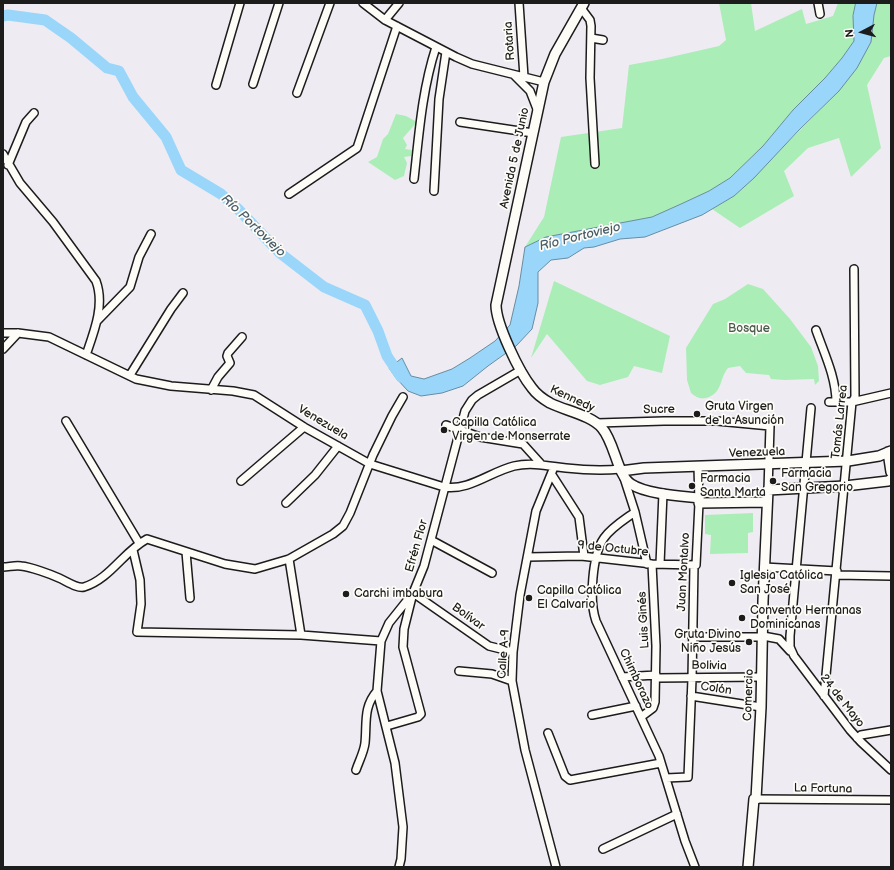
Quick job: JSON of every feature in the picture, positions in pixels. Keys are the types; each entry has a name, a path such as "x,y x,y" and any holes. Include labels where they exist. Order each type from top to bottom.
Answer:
{"street":[{"path":"216,85 240,3"},
{"path":"253,84 279,3"},
{"path":"297,92 330,3"},
{"path":"363,3 385,20 472,64 544,82"},
{"path":"385,20 399,3"},
{"name":"Rotaria","path":"519,3 524,77"},
{"path":"818,3 820,14"},
{"path":"583,6 590,20 590,78 595,164"},
{"name":"Avenida 5 de Junio","path":"520,368 499,325 496,305 544,82 556,54 583,6"},
{"path":"289,194 357,148 397,26"},
{"path":"591,38 603,40"},
{"path":"414,179 424,95 436,47"},
{"path":"434,191 439,99 446,52"},
{"path":"512,74 527,86 533,95 538,109"},
{"path":"8,165 26,122 34,113"},
{"path":"460,122 533,133"},
{"path":"3,154 8,165 20,183 53,222 96,281 100,291 98,321 86,355"},
{"path":"98,321 130,287 140,257 151,234"},
{"name":"Tomás Larrea","path":"824,696 854,399 854,269"},
{"path":"130,375 171,309 183,294"},
{"path":"816,330 834,380 833,402 891,393"},
{"name":"Venezuela","path":"3,333 18,333 49,337 136,379 171,386 233,391 254,396 304,427 370,464 451,488 463,487 516,466 542,465 622,472 644,468 848,461 876,457 890,451"},
{"path":"3,349 18,333"},
{"path":"211,390 218,377 230,363 227,356 228,353 242,337"},
{"name":"Kennedy","path":"520,368 532,388 540,397 552,404 597,423 608,438 622,472"},
{"name":"Efrén Flor","path":"399,867 401,860 403,827 395,763 378,691 381,641 389,623 413,593 424,566 465,411 472,400 478,395 520,368"},
{"path":"3,567 20,565 30,567 70,582 76,587 82,588 102,577 139,543 147,539 225,564 255,569 289,559 333,534 343,526 392,416 403,396"},
{"name":"24 de Mayo","path":"811,408 790,647 794,656 857,738 891,770"},
{"path":"66,420 139,543"},
{"name":"Sucre","path":"597,423 717,421 770,426"},
{"path":"446,425 480,437 523,444 542,465"},
{"name":"Comercio","path":"748,867 755,799 761,708 764,567 770,426"},
{"path":"241,481 304,427"},
{"path":"286,503 315,475 338,446"},
{"path":"890,451 891,472"},
{"name":"Juan Montalvo","path":"666,778 688,776 692,637 699,501 698,466"},
{"name":"Calle A-9","path":"554,467 553,478 546,486 536,511 520,595 513,652 512,681 525,750 556,867"},
{"path":"622,472 629,483 636,487 699,501 767,502"},
{"name":"Luis Ginés","path":"622,472 650,564 656,646 655,704 641,718"},
{"path":"553,478 579,517 583,556 589,562 593,572"},
{"path":"768,490 845,486 888,481 891,479"},
{"path":"660,564 662,493"},
{"name":"Chimborazo","path":"635,512 607,534 600,546 593,572 594,615 661,763 695,867"},
{"path":"431,540 492,573"},
{"path":"133,550 140,580 141,604 136,632 300,635 381,641"},
{"path":"186,552 190,598"},
{"name":"9 de Octubre","path":"528,557 583,556 650,564 695,565"},
{"path":"289,559 300,635"},
{"path":"764,567 891,576"},
{"path":"387,726 418,717 420,714 403,647 404,629 413,593"},
{"name":"Bolívar","path":"413,593 489,646 513,652"},
{"path":"692,637 790,636"},
{"path":"763,637 779,639 794,656"},
{"path":"459,671 492,674 512,681"},
{"name":"Bolivia","path":"622,677 762,677"},
{"path":"817,687 826,679"},
{"path":"356,770 365,744 368,705 371,698 378,691"},
{"name":"Colón","path":"691,696 761,708"},
{"path":"592,715 636,706"},
{"path":"857,738 862,735 891,730"},
{"path":"548,733 565,776 570,780 661,763"},
{"name":"La Fortuna","path":"755,799 891,800"},
{"path":"603,849 677,814"}],"green space":[{"path":"719,3 751,3 755,31 802,9 806,24 833,16 838,3 856,3 853,16 854,41 825,78 793,110 763,146 730,178 709,191 652,217 546,237 525,247 544,217 561,137 622,128 629,65 719,46 726,40"},
{"path":"877,3 891,3 891,56 884,58 867,85 881,148 851,177 839,138 808,148 784,171 794,196 740,228 712,209 734,196 839,91 874,15"},
{"path":"396,114 406,116 417,122 403,138 407,145 405,149 412,150 411,156 404,157 407,163 404,176 395,180 368,162 377,157 383,139 388,134"},
{"path":"554,281 670,336 662,373 634,366 628,377 600,385 587,381 547,334 531,358"},
{"name":"Bosque","path":"748,284 763,289 790,319 811,347 818,366 819,381 815,385 814,379 771,379 769,375 746,373 740,366 728,368 723,376 719,388 709,397 697,397 691,393 687,380 686,348 713,304 725,299"},
{"path":"753,513 753,532 748,533 748,553 710,554 711,535 705,534 705,515"}],"water":[{"path":"856,3 877,3 871,42 857,68 839,91 799,130 754,178 734,196 702,215 645,237 620,239 594,247 584,248 568,258 551,260 538,272 538,303 532,329 516,346 463,386 442,393 421,396 408,391 396,378 389,368 402,358 411,376 424,379 452,369 495,341 510,325 519,286 525,247 546,237 652,217 709,191 730,178 763,146 793,110 825,78 842,58 854,41 853,16"}],"waterway":[{"name":"Río Portoviejo","path":"3,16 8,15 45,20 71,38 107,68 119,71 133,97 166,137 181,170 221,194 238,209 280,253 324,287 365,305 378,331 387,356 401,377"}],"place":[{"name":"Gruta Virgen de la Asunción","path":"697,414"},
{"name":"Capilla Católica Virgen de Monserrate","path":"444,430"},
{"name":"Farmacia San Gregorio","path":"773,481"},
{"name":"Farmacia Santa Marta","path":"692,486"},
{"name":"Iglesia Católica San José","path":"732,583"},
{"name":"Carchi imbabura","path":"346,594"},
{"name":"Capilla Católica El Calvario","path":"529,598"},
{"name":"Convento Hermanas Dominicanas","path":"742,618"},
{"name":"Gruta Divino Niño Jesús","path":"749,642"}]}
